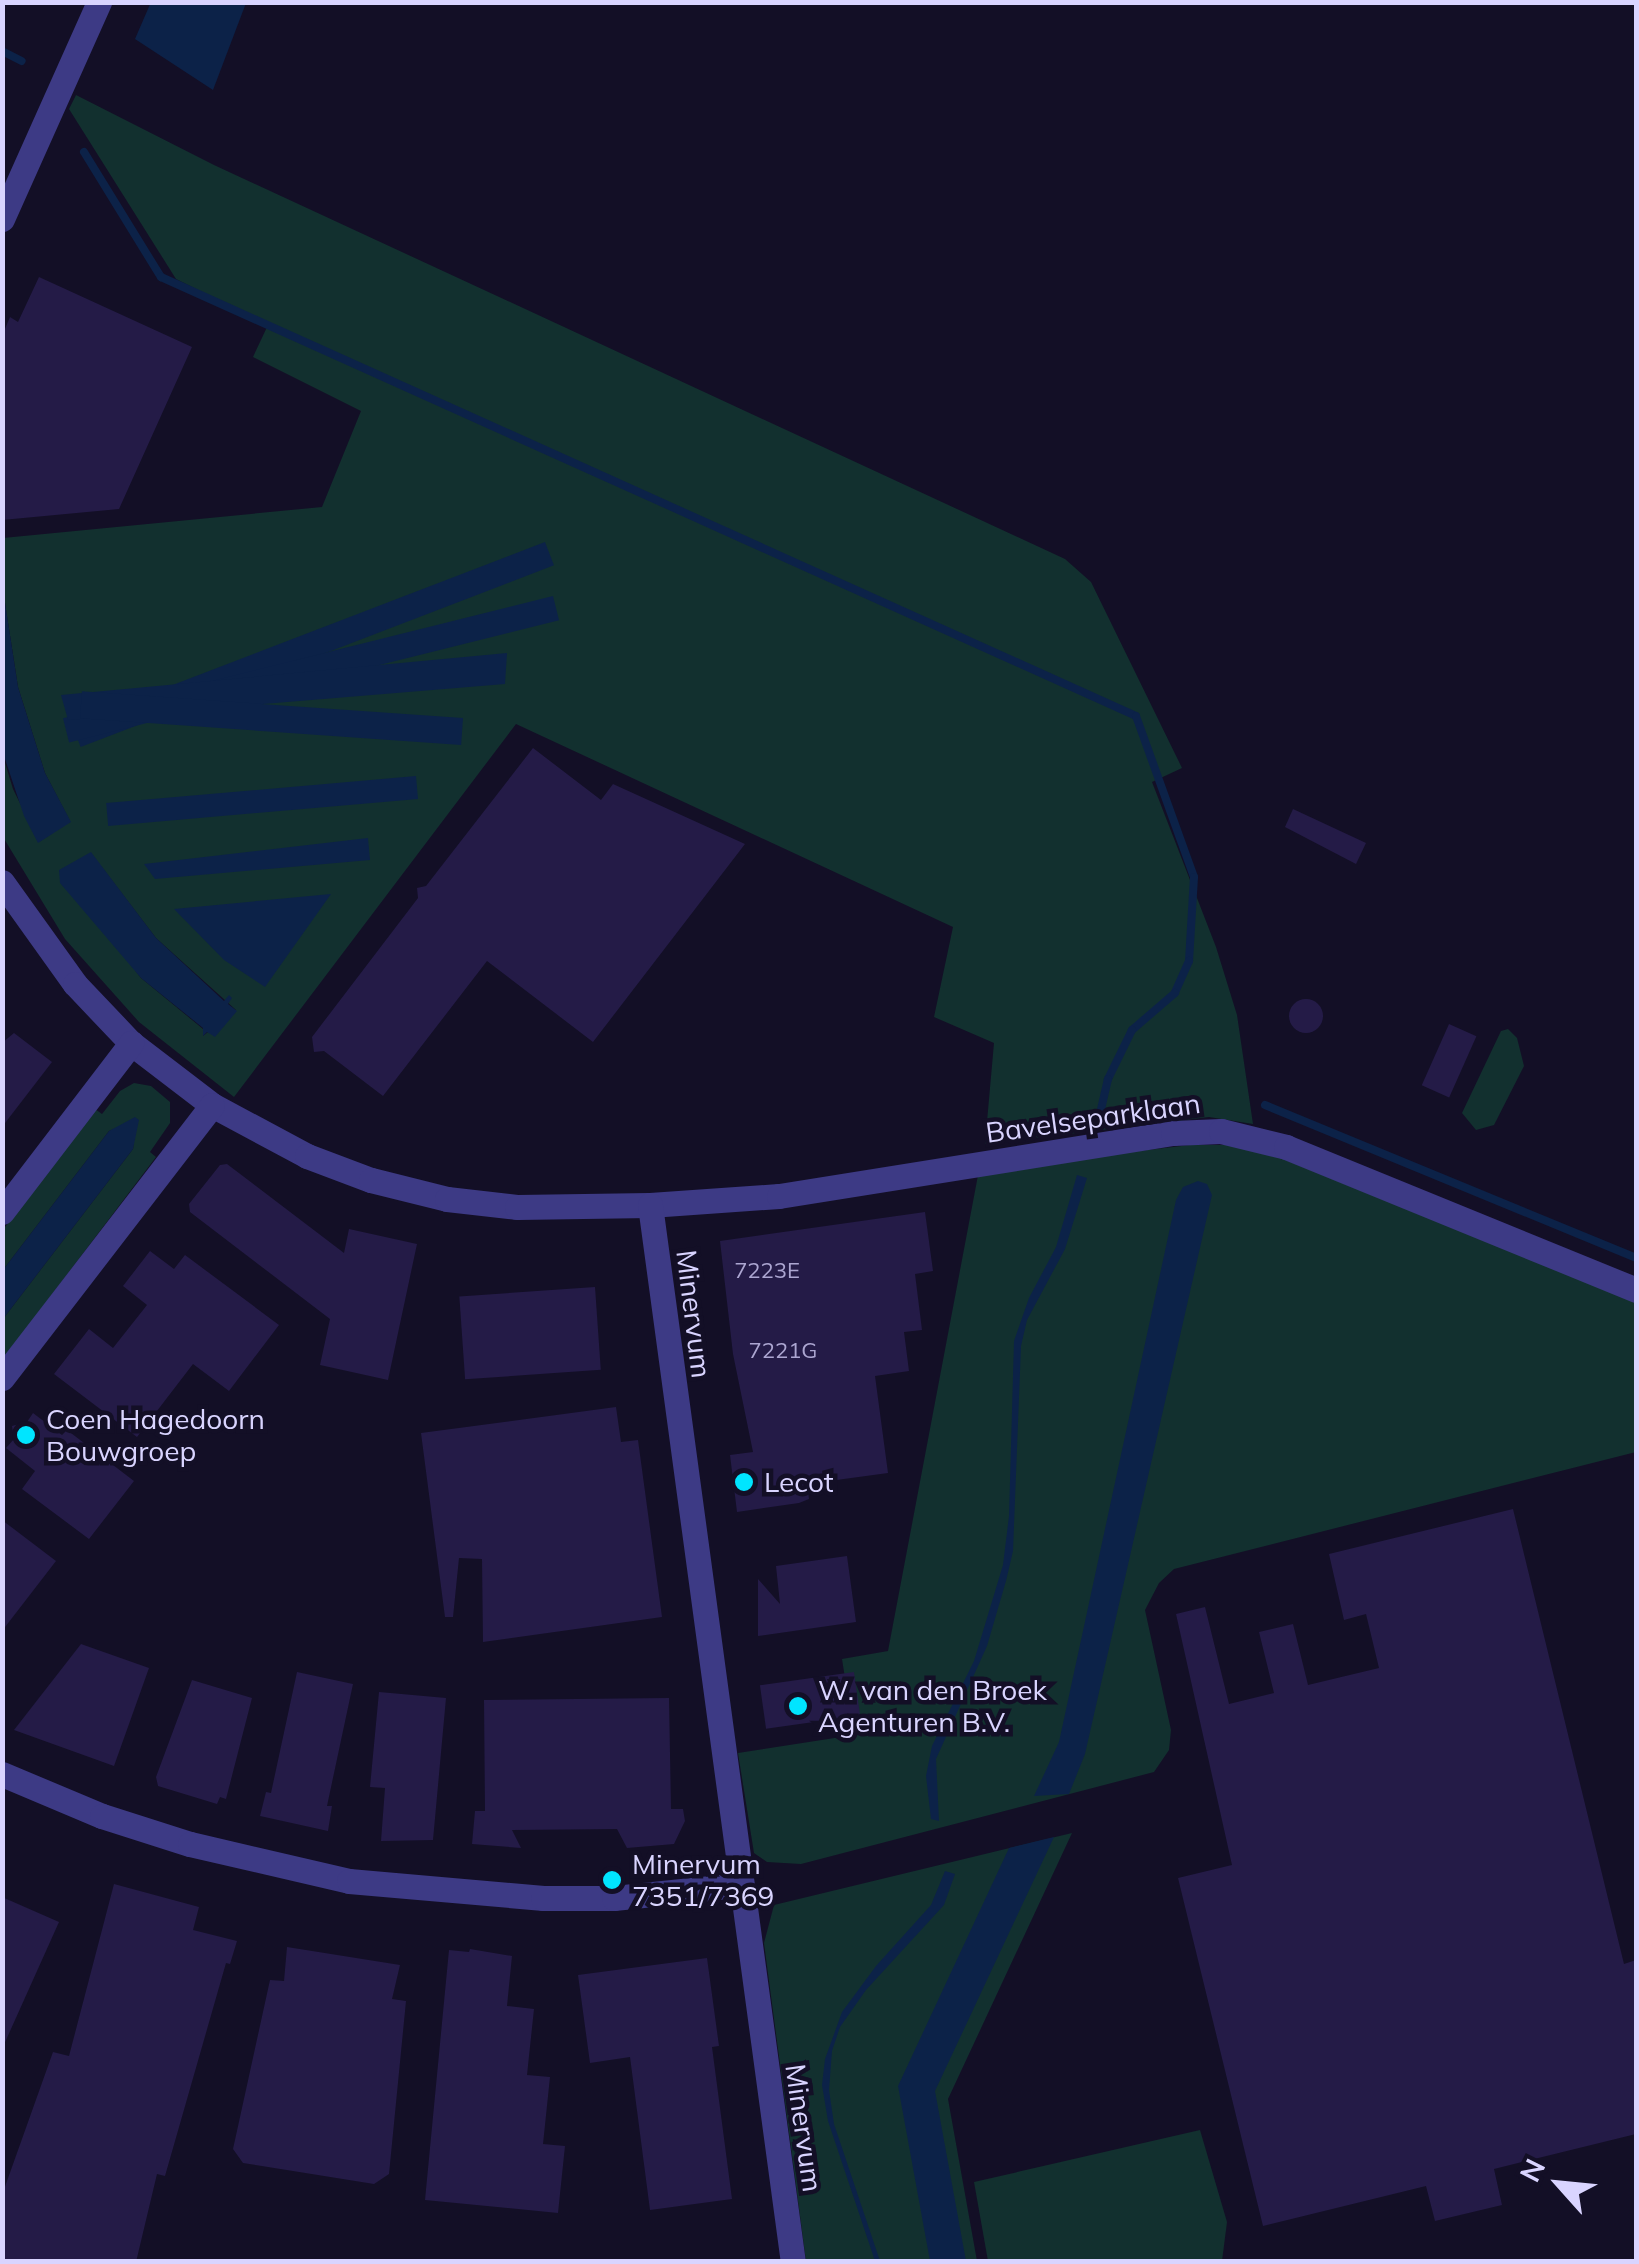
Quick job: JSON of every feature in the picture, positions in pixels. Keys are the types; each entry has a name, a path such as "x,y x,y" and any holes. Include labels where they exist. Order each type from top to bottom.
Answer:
{"street":[{"path":"2,219 14,160 99,2"},
{"path":"2,882 75,984 131,1043 212,1105 307,1156 372,1180 447,1199 517,1206 650,1205"},
{"path":"2,1212 131,1043"},
{"path":"2,1378 212,1105"},
{"name":"Bavelseparklaan","path":"650,1205 779,1196 1173,1134 1221,1131 1286,1147 1636,1290"},
{"name":"Minervum","path":"650,1205 793,2262"},
{"path":"2,1774 102,1816 190,1844 349,1881 543,1898 614,1898 739,1885"}],"green space":[{"path":"76,95 214,165 1065,559 1091,582 1182,768 1152,782 1216,947 1237,1015 1253,1124 1209,1117 985,1144 994,1043 934,1017 953,927 516,724 234,1097 139,1022 65,939 3,837 2,753 13,789 39,842 70,821 45,773 18,687 3,590 3,538 322,507 361,411 253,357 268,325 176,279 69,109","holes":["91,853 156,938 236,1010 203,1036 203,1029 141,978 59,871"]},
{"path":"1508,1029 1517,1038 1524,1066 1494,1125 1476,1130 1462,1113 1501,1031"},
{"path":"134,1083 151,1086 170,1102 170,1123 150,1152 156,1157 3,1359 3,1319 133,1149 136,1125 132,1122 109,1131 3,1270 2,1231 95,1109 102,1114 120,1091"},
{"path":"1190,1145 1228,1145 1276,1156 1636,1302 1636,1452 1174,1569 1159,1583 1145,1610 1171,1730 1169,1750 1154,1772 801,1864 767,1862 754,1853 738,1753 854,1735 842,1659 888,1651 979,1170"},
{"path":"1072,1833 948,2099 977,2261 806,2261 764,1943 774,1905"},
{"path":"1200,2130 1227,2222 1222,2261 988,2261 974,2182"}],"water":[{"path":"151,2 246,3 213,90 135,39"},
{"path":"545,542 554,565 81,747 72,724"},
{"path":"3,590 18,687 45,773 71,822 38,843 24,816 3,753"},
{"path":"553,596 559,620 69,742 63,718"},
{"path":"507,653 505,684 68,720 61,695"},
{"path":"82,691 463,718 461,745 80,718"},
{"path":"416,776 418,799 108,826 106,803"},
{"path":"368,838 370,860 155,879 144,864"},
{"path":"91,852 156,938 224,1001 229,995 232,998 228,1004 237,1011 215,1037 207,1032 203,1036 203,1028 141,978 60,883 59,870"},
{"path":"331,894 265,987 224,960 174,909"},
{"path":"135,1117 139,1120 133,1149 3,1319 3,1270 109,1131"},
{"path":"1077,1175 1087,1178 1065,1249 1027,1320 1021,1346 1013,1551 987,1646 936,1759 939,1821 931,1819 926,1776 932,1746 974,1661 1003,1565 1009,1516 1014,1341 1029,1298 1056,1247"},
{"path":"1198,1181 1207,1184 1212,1195 1085,1754 1069,1794 1034,1796 1059,1742 1176,1200 1183,1187"},
{"path":"1054,1837 935,2091 966,2261 930,2261 898,2086 1009,1848"},
{"path":"945,1871 955,1874 944,1905 866,1990 840,2027 832,2051 829,2090 834,2124 880,2261 875,2261 828,2121 822,2085 825,2059 842,2012 876,1966 931,1905"}],"building":[{"path":"39,277 192,347 119,509 2,520 2,336 10,317 18,322"},
{"path":"533,748 601,800 613,784 745,844 593,1042 487,961 383,1096 324,1051 314,1052 312,1037 418,898 417,888 426,886"},
{"path":"1293,809 1366,843 1356,864 1285,827"},
{"path":"1306,999 1318,1004 1323,1016 1318,1028 1306,1033 1294,1028 1289,1016 1294,1004"},
{"path":"1449,1024 1476,1036 1449,1097 1422,1085"},
{"path":"14,1033 52,1062 2,1127 2,1043"},
{"path":"227,1164 344,1253 349,1229 417,1244 388,1380 320,1365 330,1319 190,1212 189,1204 220,1165"},
{"path":"925,1212 933,1271 915,1274 922,1330 904,1332 909,1371 875,1376 888,1473 807,1484 809,1499 799,1503 737,1512 730,1455 753,1452 733,1354 720,1241"},
{"path":"150,1251 174,1269 185,1255 279,1325 229,1391 193,1364 137,1437 54,1374 89,1329 113,1348 147,1305 123,1286"},
{"path":"595,1287 601,1370 465,1379 459,1296"},
{"path":"616,1407 621,1442 638,1440 662,1617 483,1642 482,1559 459,1558 453,1617 445,1617 421,1433"},
{"path":"33,1413 62,1435 67,1430 134,1481 89,1539 22,1489 35,1471 6,1448 14,1439 12,1426 27,1422"},
{"path":"1513,1509 1624,1964 1636,1960 1636,2134 1494,2169 1502,2205 1435,2221 1426,2186 1263,2226 1178,1878 1232,1865 1176,1614 1205,1607 1229,1704 1274,1693 1259,1632 1293,1624 1308,1685 1379,1668 1366,1614 1344,1620 1329,1554"},
{"path":"2,1520 56,1561 2,1631"},
{"path":"847,1556 856,1622 758,1636 758,1579 780,1604 776,1566"},
{"path":"81,1644 149,1668 114,1766 14,1730"},
{"path":"297,1672 353,1684 327,1806 332,1806 328,1831 260,1816 266,1792 271,1793"},
{"path":"854,1672 860,1716 766,1729 760,1685"},
{"path":"192,1680 252,1698 226,1799 220,1797 217,1804 158,1786 156,1777"},
{"path":"379,1692 446,1698 433,1840 381,1841 385,1788 370,1787"},
{"path":"669,1698 671,1809 683,1809 685,1821 674,1844 627,1848 617,1829 512,1830 521,1848 472,1844 475,1811 485,1811 484,1700"},
{"path":"114,1884 199,1907 193,1930 237,1941 230,1964 226,1963 165,2176 157,2174 136,2262 2,2262 2,2195 53,2052 69,2056"},
{"path":"2,1897 59,1922 2,2049"},
{"path":"287,1947 400,1965 392,1999 406,2001 389,2174 374,2184 243,2163 233,2149 270,1980 284,1981"},
{"path":"449,1950 512,1956 507,2006 534,2009 527,2075 550,2077 543,2144 565,2146 558,2213 425,2200"},
{"path":"707,1958 719,2046 712,2047 732,2199 650,2210 630,2057 590,2063 578,1975"}],"waterway":[{"path":"2,51 22,61"},
{"path":"84,152 161,277 1136,716 1194,877 1189,961 1175,993 1132,1030 1108,1079 1100,1114"},
{"path":"1265,1105 1636,1258"}],"place":[{"name":"Coen Hagedoorn Bouwgroep","path":"26,1435"},
{"name":"Lecot","path":"744,1482"},
{"name":"W. van den Broek Agenturen B.V.","path":"798,1706"},
{"name":"Minervum 7351/7369","path":"612,1880"}]}
